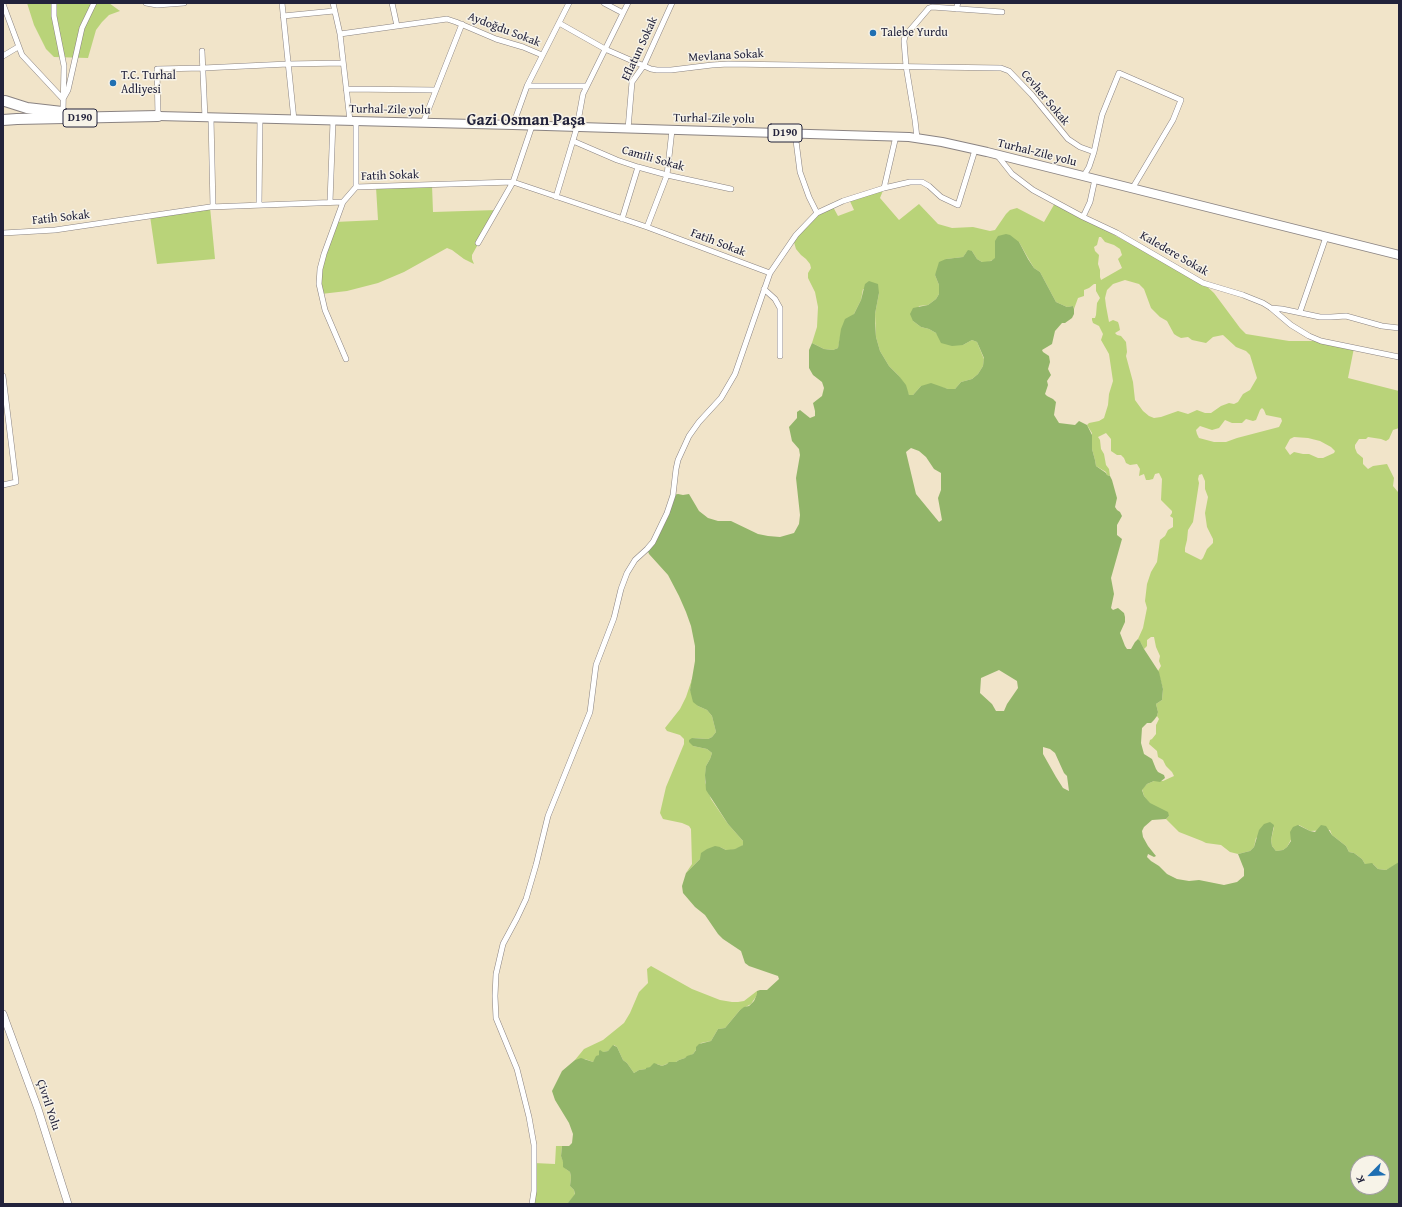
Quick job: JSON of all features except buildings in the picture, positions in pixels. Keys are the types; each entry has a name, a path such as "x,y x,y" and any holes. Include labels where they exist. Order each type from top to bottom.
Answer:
{"highway":[{"name":"D190","path":"4,100 27,108 63,112 158,116"},
{"path":"3,116 6,109 4,100"},
{"name":"D190","path":"3,120 158,116"}],"main road":[{"name":"Turhal-Zile yolu","path":"158,116 795,133 917,138 942,142 997,155 1399,255"}],"street":[{"path":"54,3 54,16 64,66 63,112"},
{"path":"63,99 68,90 82,28 94,3"},
{"path":"146,3 157,5 184,3"},
{"path":"282,3 294,120"},
{"path":"333,3 340,34 346,88 352,121 356,187"},
{"path":"392,3 398,26"},
{"path":"513,125 527,86 569,3"},
{"path":"604,3 623,13"},
{"path":"556,197 577,127 581,102 587,86 628,3"},
{"name":"Eflatun Sokak","path":"628,129 632,82 644,65 672,3"},
{"path":"956,9 958,3"},
{"path":"3,4 23,58 63,99"},
{"path":"917,138 906,66 904,41 907,34 929,8 937,7 1002,12"},
{"path":"283,16 334,11"},
{"name":"Aydoğdu Sokak","path":"340,34 447,19 496,39 523,47 542,55"},
{"name":"Mevlana Sokak","path":"559,23 605,49 651,69 664,70 728,64 906,66"},
{"path":"422,123 462,24"},
{"path":"3,56 18,47"},
{"path":"202,51 208,118 213,207"},
{"path":"158,116 156,69 343,63"},
{"name":"Cevher Sokak","path":"906,66 995,67 1005,69 1009,71 1032,95 1063,134 1074,144 1094,152"},
{"path":"1083,176 1094,152 1102,116 1119,73 1181,100 1173,120 1132,189"},
{"path":"527,86 587,86"},
{"path":"346,88 436,90"},
{"path":"259,205 260,119"},
{"path":"330,202 333,121"},
{"path":"478,243 513,182 532,126"},
{"path":"647,227 667,175 672,130"},
{"path":"795,133 800,172 817,213"},
{"path":"884,188 896,136"},
{"name":"Camili Sokak","path":"573,141 616,160 638,167 730,189"},
{"path":"532,1204 534,1191 534,1145 532,1130 517,1069 496,1022 495,983 502,944 522,908 534,872 548,816 590,712 596,665 610,630 627,574 635,560 653,542 667,514 673,495 678,460 689,436 699,422 721,398 735,374 770,274 796,235 817,213 843,201 902,184 922,182 930,186 941,197 958,205 975,150"},
{"name":"Kaledere Sokak","path":"997,155 1005,166 1020,180 1044,196 1117,233 1203,283 1244,294 1253,298 1271,308 1291,325 1315,339 1399,357"},
{"path":"622,219 638,167"},
{"path":"1083,217 1090,202 1095,180"},
{"name":"Fatih Sokak","path":"3,233 55,230 213,207 342,202 356,187 513,182 647,227 770,274"},
{"path":"342,202 324,254 320,269 319,284 324,310 346,359"},
{"path":"1300,312 1326,237"},
{"path":"764,289 775,299 780,308 780,356"},
{"path":"1271,308 1300,312 1326,318 1346,316 1376,325 1399,328"},
{"path":"3,376 5,410 16,482 3,485"},
{"name":"Çivril Yolu","path":"3,1014 38,1109 68,1204"}],"green space":[{"path":"27,3 109,3 120,11 109,15 96,30 88,58 54,57 46,49 34,25"},
{"path":"432,185 433,212 497,210 472,255 474,264 447,248 404,272 378,283 347,291 321,294 320,269 335,222 378,220 376,187"},
{"path":"884,188 880,198 899,220 919,204 938,224 952,228 973,227 990,231 995,230 1010,210 1017,208 1044,222 1055,203 1203,283 1214,293 1246,334 1289,341 1321,341 1354,348 1348,378 1399,391 1399,428 1393,430 1389,439 1386,441 1368,437 1366,439 1359,439 1355,445 1357,453 1363,458 1363,464 1368,469 1373,466 1387,464 1394,478 1393,486 1398,492 1399,491 1399,862 1396,865 1386,870 1378,869 1373,864 1365,864 1362,859 1354,853 1349,852 1346,846 1332,835 1330,830 1310,831 1299,825 1287,847 1283,850 1276,851 1272,846 1271,840 1274,827 1256,838 1254,847 1250,851 1238,854 1230,852 1221,845 1206,843 1179,832 1166,819 1169,816 1150,804 1144,796 1142,789 1147,784 1154,781 1163,781 1174,776 1163,760 1158,757 1157,751 1149,744 1150,740 1156,734 1156,725 1159,719 1157,716 1158,712 1156,704 1162,700 1163,689 1158,671 1161,666 1159,661 1160,656 1154,637 1147,640 1147,646 1144,649 1138,639 1143,628 1147,608 1145,601 1147,584 1151,572 1157,562 1160,540 1165,536 1168,530 1173,527 1173,518 1170,516 1172,511 1161,500 1162,479 1159,473 1155,474 1153,479 1149,480 1146,480 1144,474 1139,476 1140,469 1137,464 1130,465 1126,463 1121,455 1117,455 1111,451 1111,439 1106,433 1098,437 1110,476 1096,466 1092,449 1092,433 1087,425 1104,418 1113,381 1109,354 1101,340 1103,334 1099,326 1093,323 1092,320 1092,318 1095,318 1097,303 1100,298 1096,291 1096,284 1084,290 1084,296 1078,298 1074,309 1073,306 1067,307 1056,302 1040,272 1034,268 1019,242 995,247 995,259 988,262 982,262 977,259 972,251 966,253 963,257 946,259 935,275 939,285 939,294 936,299 928,305 919,306 913,321 921,327 929,329 963,345 972,340 977,342 984,359 983,366 978,374 972,379 961,382 955,389 936,386 921,386 913,395 909,395 899,376 889,366 880,351 876,337 875,314 879,293 863,289 861,300 840,338 838,348 833,350 824,349 812,343 817,327 818,307 815,292 808,278 808,273 811,268 810,264 796,249 793,239 807,222 832,205 838,216 854,210 849,199","holes":["1099,237 1101,237 1105,242 1120,249 1122,255 1118,259 1122,268 1101,280 1098,264 1099,255 1095,251 1094,247 1097,245","1125,280 1139,284 1144,289 1151,308 1160,317 1167,321 1174,334 1177,336 1181,338 1188,337 1192,340 1206,343 1213,337 1223,335 1236,347 1246,351 1250,355 1257,378 1250,390 1243,394 1238,402 1221,406 1211,413 1205,413 1197,410 1188,414 1178,411 1161,417 1154,418 1149,416 1143,411 1135,400 1133,382 1126,356 1126,342 1121,336 1115,333 1120,330 1118,322 1113,320 1109,322 1105,298 1107,290 1113,284","1262,408 1266,415 1281,418 1282,421 1279,427 1226,442 1214,442 1199,438 1197,434 1196,430 1200,426 1212,430 1219,428 1225,420 1232,423 1242,423 1246,419 1253,421 1256,420","1294,437 1320,441 1335,451 1334,453 1323,458 1318,458 1309,454 1294,452 1290,455 1285,448 1290,439","1202,474 1208,497 1205,513 1207,527 1213,539 1213,543 1207,549 1201,560 1185,552 1188,530 1193,522 1199,483 1199,475"]},
{"path":"210,207 215,259 157,264 150,216"},
{"path":"1006,234 1010,235 1019,242 1034,268 1040,272 1056,302 1067,307 1073,306 1074,309 1072,318 1065,323 1062,323 1055,331 1052,344 1042,350 1049,356 1050,362 1048,369 1051,375 1047,381 1048,385 1045,394 1056,402 1054,415 1059,423 1075,425 1079,421 1087,425 1092,435 1092,449 1096,466 1110,476 1112,480 1117,498 1115,507 1122,516 1117,525 1117,535 1122,539 1111,578 1114,594 1111,608 1113,610 1118,608 1124,613 1125,622 1120,633 1125,646 1127,649 1131,649 1138,639 1140,641 1159,672 1163,689 1162,700 1156,704 1158,712 1157,716 1151,723 1147,723 1142,728 1141,743 1144,754 1152,759 1158,772 1164,775 1165,778 1160,782 1154,781 1147,784 1142,790 1144,796 1150,803 1168,812 1169,816 1166,819 1152,820 1144,827 1142,831 1143,837 1156,856 1154,857 1148,854 1147,857 1167,874 1177,879 1189,881 1199,880 1224,885 1237,882 1244,876 1244,869 1238,854 1250,851 1254,847 1259,830 1264,824 1270,822 1274,825 1271,840 1272,846 1276,851 1283,850 1287,847 1291,841 1290,832 1293,827 1298,825 1315,832 1321,825 1326,826 1332,835 1346,846 1349,852 1354,853 1362,859 1365,864 1372,863 1378,869 1386,870 1399,862 1399,1204 567,1204 575,1194 574,1190 570,1186 570,1172 563,1167 561,1156 562,1146 569,1146 572,1143 573,1134 569,1123 555,1100 552,1091 562,1071 575,1060 581,1058 593,1062 596,1056 599,1055 600,1050 603,1052 608,1051 613,1045 617,1047 623,1060 634,1073 650,1067 654,1063 662,1066 669,1062 676,1062 693,1054 699,1044 711,1041 718,1029 725,1028 740,1010 749,1006 754,1001 757,991 767,990 779,979 778,976 749,966 745,963 741,951 718,934 705,915 695,907 683,893 682,886 686,873 700,859 701,853 715,846 726,850 735,849 743,845 743,841 728,824 706,790 706,766 712,753 707,749 693,746 689,742 692,738 708,739 716,732 712,716 707,710 693,702 690,690 695,661 695,646 691,626 686,612 668,575 649,554 647,549 673,495 678,494 689,494 699,511 708,518 718,521 731,521 758,534 768,536 780,537 794,533 799,524 800,515 796,478 800,455 799,449 792,441 789,427 797,418 797,412 800,410 810,418 815,416 813,403 822,396 824,388 822,382 813,375 809,368 809,350 812,343 824,349 833,350 838,348 841,329 845,319 854,314 861,300 865,284 869,281 878,284 879,293 875,323 876,337 880,351 889,366 906,385 909,395 913,395 921,386 931,383 948,389 955,389 961,382 972,379 978,374 983,366 984,358 977,342 972,340 963,345 952,346 941,343 936,333 921,327 913,321 910,314 913,308 928,305 936,299 939,294 939,285 935,275 939,262 946,259 963,257 968,250 972,251 977,259 982,262 991,261 995,258 995,241 998,236","holes":["911,448 919,451 926,457 934,469 941,473 941,490 938,498 942,520 939,522 916,494 906,452","999,670 1017,681 1018,688 1004,711 996,711 992,704 980,693 981,678","1043,747 1050,749 1055,753 1064,773 1067,776 1069,791 1063,788 1056,777 1043,754"]},
{"path":"693,676 690,690 698,706 707,710 712,716 716,732 708,739 692,738 693,746 707,749 712,753 706,766 705,782 711,799 728,824 743,841 743,845 740,848 731,850 726,850 720,847 700,859 686,873 692,864 691,829 689,826 682,823 663,819 660,813 666,787 684,744 684,739 680,735 667,731 665,728 680,709"},
{"path":"651,966 692,989 720,1000 738,1002 744,1001 757,991 757,995 751,1004 740,1010 725,1028 718,1029 711,1041 701,1043 693,1054 676,1062 671,1062 662,1066 657,1064 634,1073 623,1060 617,1047 614,1045 608,1051 599,1053 593,1062 585,1059 575,1060 584,1049 603,1040 624,1023 639,992 648,983 647,969"},
{"path":"556,1146 562,1146 561,1156 566,1169 570,1172 570,1186 574,1190 575,1195 567,1204 532,1204 534,1163 555,1164"}],"place":[{"name":"Talebe Yurdu","path":"873,33"},
{"name":"T.C. Turhal Adliyesi","path":"113,83"}],"district":[{"name":"Gazi Osman Paşa","path":"526,121"}]}
